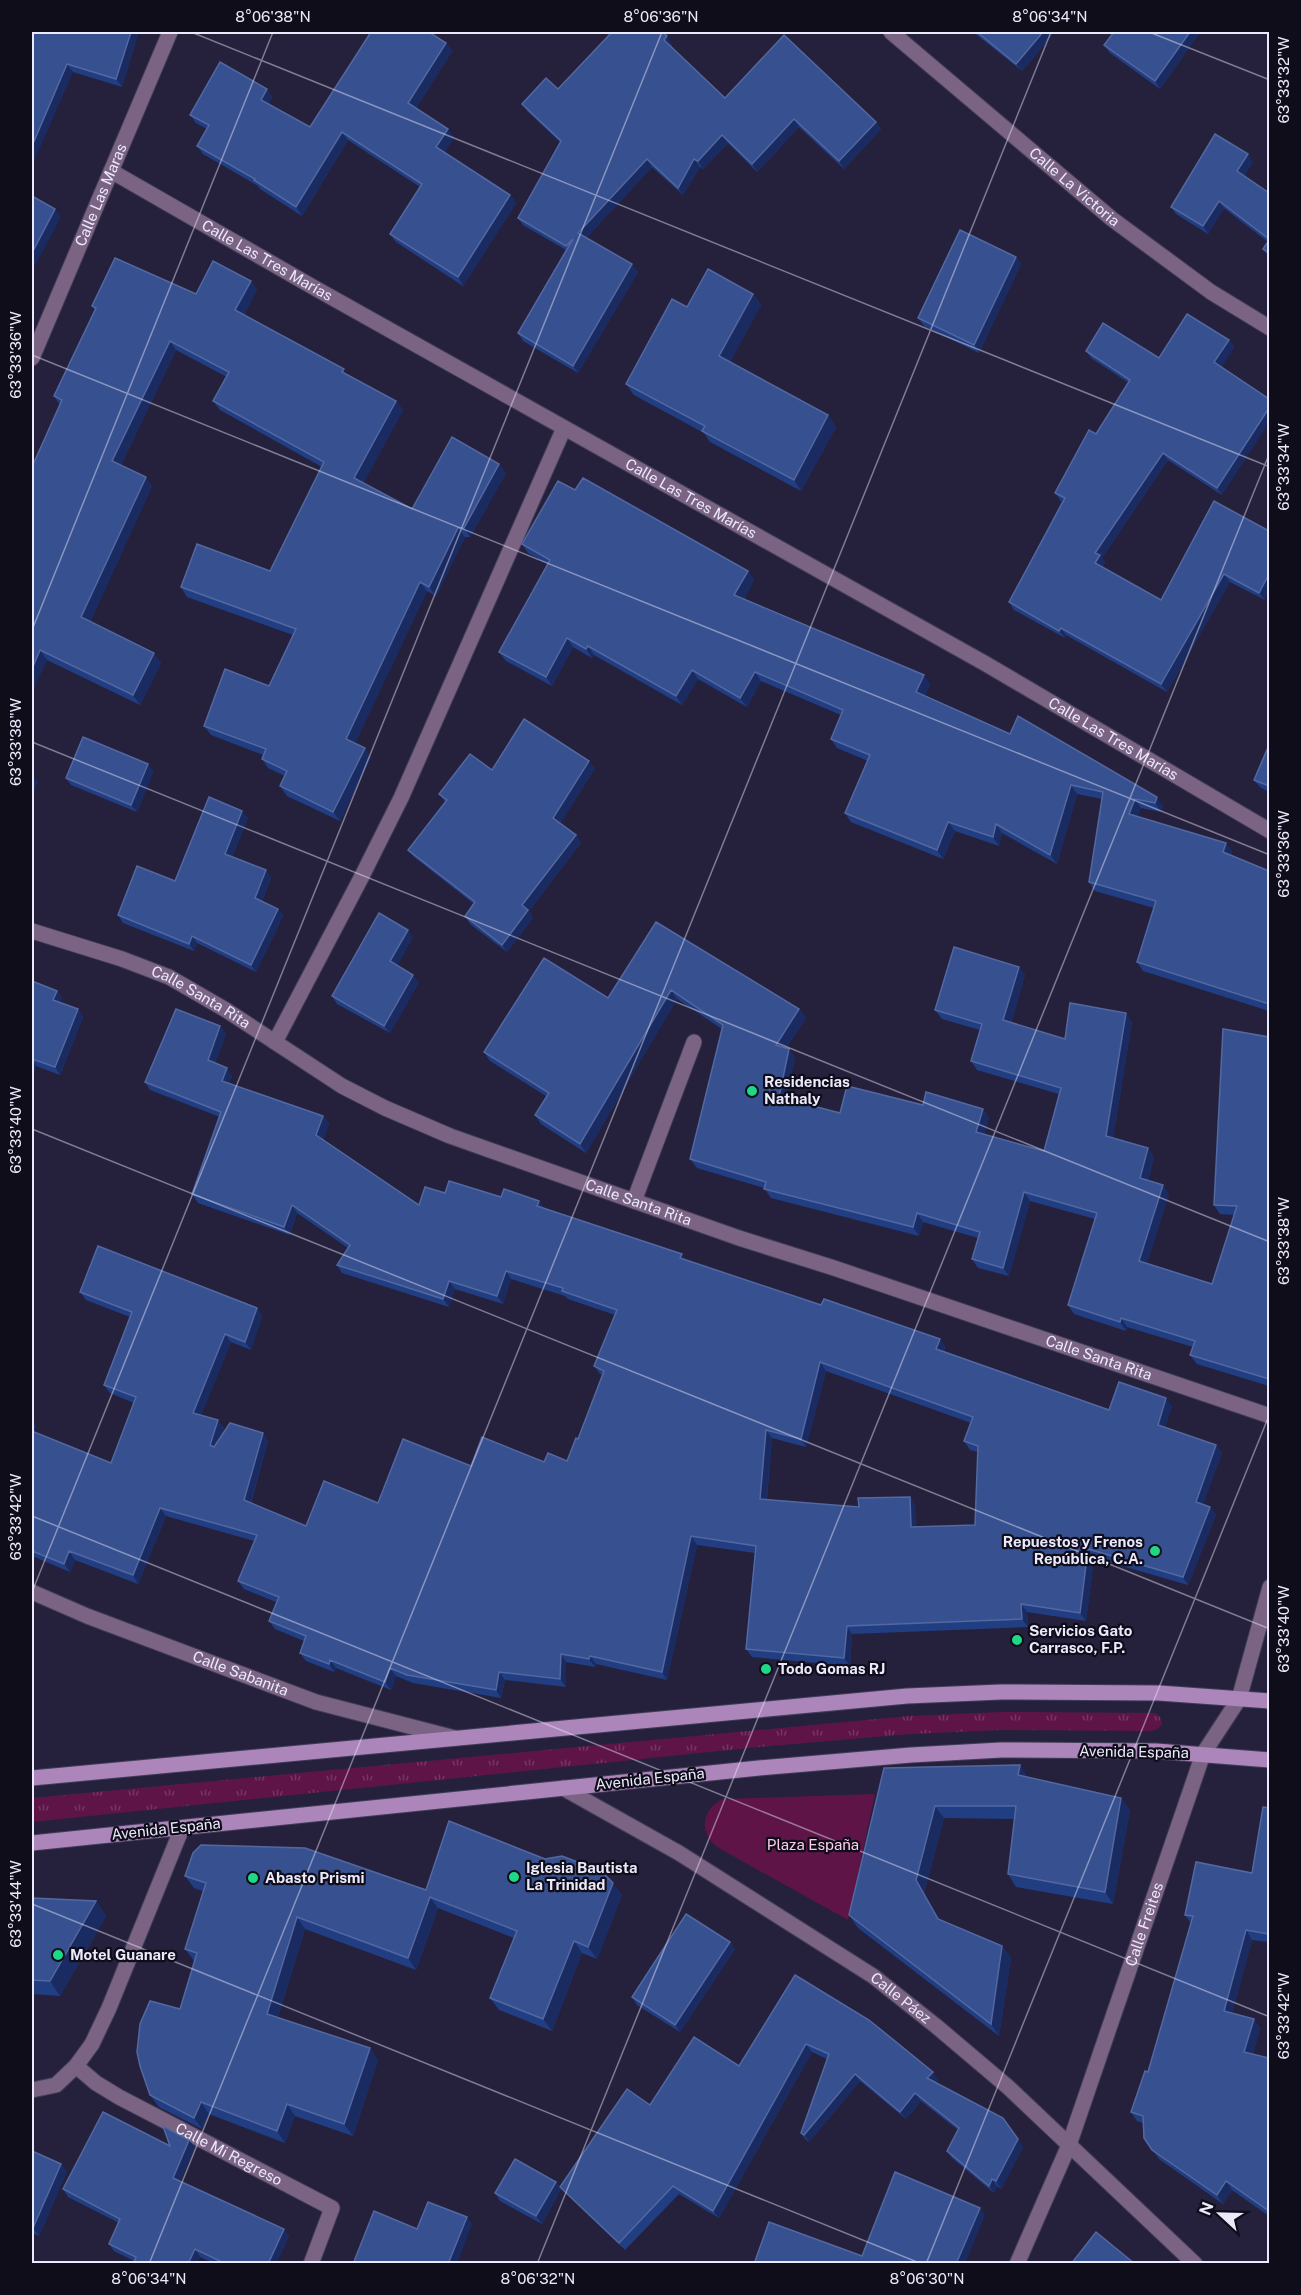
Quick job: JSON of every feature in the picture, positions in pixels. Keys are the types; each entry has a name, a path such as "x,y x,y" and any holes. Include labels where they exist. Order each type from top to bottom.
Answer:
{"main road":[{"path":"32,1778 919,1696 1000,1692 1159,1693 1269,1701"},
{"name":"Avenida España","path":"32,1843 563,1788 911,1755 1001,1750 1156,1751 1269,1760"}],"street":[{"name":"Calle Las Maras","path":"32,358 170,32"},
{"name":"Calle La Victoria","path":"891,32 1112,219 1211,291 1269,328"},
{"name":"Calle Las Tres Marías","path":"111,171 987,664 1269,831"},
{"path":"275,1042 362,878 401,798 564,428"},
{"name":"Calle Santa Rita","path":"32,931 122,959 169,977 226,1010 342,1086 385,1108 450,1136 634,1201 1269,1416"},
{"path":"634,1201 694,1042"},
{"name":"Calle Freites","path":"1017,2264 1069,2145 1203,1754 1239,1698 1269,1587"},
{"name":"Calle Sabanita","path":"32,1592 98,1620 316,1702 455,1738"},
{"name":"Calle Páez","path":"563,1788 679,1853 873,1977 936,2026 1008,2087 1195,2264"},
{"path":"32,2090 56,2085 76,2066 92,2044 109,2008 182,1828"},
{"name":"Calle Mi Regreso","path":"76,2066 96,2083 119,2097 332,2208 311,2264"}],"green space":[{"path":"1001,1712 1155,1713 1160,1717 1162,1724 1158,1729 1151,1731 1001,1730 910,1734 758,1747 32,1822 32,1798 909,1716"},
{"name":"Plaza España","path":"875,1794 848,1920 717,1847 707,1835 705,1828 707,1815 716,1803 723,1799"}],"building":[{"path":"32,32 131,32 116,79 67,64 32,146"},
{"path":"371,32 429,32 446,43 408,103 448,129 436,147 510,195 458,277 390,234 422,184 342,132 296,207 255,179 197,146 209,125 190,115 220,62 267,89 261,100 310,127"},
{"path":"612,32 662,32 667,36 664,40 725,98 784,35 876,122 839,161 794,119 752,164 722,135 698,161 694,159 678,188 647,159 578,233 632,264 573,366 518,333 573,239 566,246 518,218 561,141 522,104 546,78 558,89"},
{"path":"977,32 1043,32 1016,64"},
{"path":"1114,32 1190,32 1155,81 1104,45"},
{"path":"1215,134 1248,154 1237,171 1269,193 1269,239 1219,201 1203,226 1171,207"},
{"path":"32,196 55,209 32,253"},
{"path":"960,230 1016,257 974,345 918,318"},
{"path":"1269,240 1269,253 1263,249"},
{"path":"115,258 196,294 213,261 251,281 235,310 344,369 342,372 396,401 354,478 412,509 452,437 499,464 464,528 458,528 429,587 420,582 346,739 365,748 333,812 280,786 287,771 262,759 266,749 204,726 225,669 269,686 296,629 181,587 197,544 270,571 324,462 213,401 229,372 170,341 112,461 146,477 81,617 154,653 133,695 40,650 32,669 32,467 62,400 54,396 96,308 92,306"},
{"path":"708,269 753,294 719,356 828,415 794,480 702,431 705,426 626,384 672,299 687,307"},
{"path":"1187,314 1229,340 1214,362 1269,399 1269,408 1217,488 1163,453 1095,553 1100,555 1095,563 1161,600 1214,501 1269,531 1269,574 1259,593 1224,574 1161,684 1061,628 1059,631 1009,602 1065,498 1055,493 1089,430 1096,434 1130,380 1086,351 1103,323 1159,358"},
{"path":"583,478 748,571 734,595 924,675 916,692 1010,734 1018,716 1157,797 1155,803 1135,799 1129,814 1226,843 1223,852 1269,871 1269,1004 1137,962 1156,901 1089,882 1103,792 1071,785 1050,855 996,824 993,837 948,822 937,850 845,813 870,755 831,739 843,710 755,672 740,698 692,670 676,696 588,646 586,649 567,638 546,677 499,652 550,560 522,544 558,481 575,490"},
{"path":"524,719 589,761 553,818 576,835 522,905 528,910 502,945 465,916 475,902 408,850 447,800 439,794 470,754 492,770"},
{"path":"83,737 148,764 131,805 66,778"},
{"path":"1269,745 1269,786 1254,780"},
{"path":"209,797 242,811 225,854 266,870 255,898 278,909 251,965 192,936 189,944 118,915 137,866 175,881"},
{"path":"379,913 408,930 390,961 413,975 384,1026 332,996"},
{"path":"656,922 799,1009 776,1045 789,1049 779,1097 840,1113 847,1086 923,1105 926,1092 983,1109 976,1132 1044,1151 1061,1088 971,1061 982,1024 935,1010 954,947 1019,967 1003,1020 1065,1039 1070,1003 1126,1013 1106,1136 1148,1148 1140,1178 1163,1185 1139,1261 1212,1284 1237,1206 1214,1205 1223,1029 1269,1037 1269,1379 1190,1355 1195,1341 1121,1318 1120,1322 1068,1305 1097,1213 1024,1192 1003,1268 972,1259 980,1232 917,1213 913,1227 764,1189 766,1182 690,1159 723,1025 671,990 580,1144 535,1115 549,1093 484,1052 544,958 608,998"},
{"path":"32,981 57,991 53,1000 78,1009 55,1067 32,1059"},
{"path":"176,1009 220,1026 208,1060 227,1068 222,1081 323,1116 316,1135 419,1205 425,1187 445,1193 449,1181 501,1197 504,1189 539,1201 537,1206 682,1254 680,1258 821,1305 824,1299 940,1339 936,1349 1109,1410 1119,1382 1166,1398 1158,1425 1216,1445 1196,1502 1210,1507 1183,1577 1088,1549 1080,1613 1021,1604 1022,1619 847,1626 844,1658 746,1649 756,1546 691,1536 662,1672 590,1656 589,1659 561,1654 560,1679 499,1672 496,1690 407,1675 390,1668 385,1682 330,1660 329,1664 300,1653 306,1636 269,1621 279,1597 238,1581 257,1535 160,1508 133,1575 69,1551 64,1564 32,1551 32,1431 111,1463 136,1397 104,1385 132,1312 80,1292 98,1246 257,1308 245,1342 225,1334 193,1413 218,1420 210,1445 214,1447 230,1423 263,1433 244,1500 306,1526 324,1481 378,1503 403,1439 471,1466 482,1437 544,1462 548,1453 567,1461 576,1438 578,1439 604,1371 594,1366 617,1310 562,1291 563,1288 506,1271 497,1296 449,1281 443,1299 337,1265 350,1245 292,1205 284,1227 192,1194 221,1112 145,1082","holes":["820,1362 973,1417 964,1441 978,1446 975,1525 911,1527 910,1497 858,1498 859,1507 760,1499 766,1430 801,1439"]},
{"path":"1020,1765 1018,1775 1121,1798 1105,1892 1008,1874 1016,1806 935,1806 916,1880 938,1919 1002,1946 991,2024 849,1915 884,1768"},
{"path":"1263,1807 1269,1808 1269,1934 1246,1930 1224,2011 1254,2019 1244,2052 1269,2058 1269,2211 1226,2181 1217,2195 1152,2150 1144,2138 1143,2116 1131,2112 1145,2071 1148,2072 1193,1916 1185,1915 1196,1862 1252,1873"},
{"path":"449,1821 545,1859 562,1856 601,1871 613,1883 588,1947 574,1941 543,2019 490,1998 517,1931 430,1897 408,1958 297,1917 267,2014 370,2048 344,2124 287,2104 277,2131 201,2102 194,2118 150,2095 137,2052 140,2024 150,2001 180,2009 197,1953 185,1949 206,1883 185,1876 193,1853 201,1845 305,1848 426,1890"},
{"path":"32,1898 96,1901 50,1981 32,1980"},
{"path":"686,1914 730,1942 675,2025 632,1997"},
{"path":"795,1975 869,2020 933,2072 927,2078 1003,2118 1018,2139 996,2181 992,2179 989,2186 947,2151 959,2128 915,2093 900,2112 855,2074 804,2135 801,2133 829,2054 806,2044 713,2211 673,2186 619,2243 560,2187 627,2089 650,2105 694,2037 739,2066"},
{"path":"103,2112 170,2146 163,2126 189,2140 173,2178 284,2229 268,2264 226,2264 195,2249 188,2264 133,2264 136,2257 109,2244 120,2219 63,2189"},
{"path":"32,2151 61,2164 33,2228 32,2228"},
{"path":"515,2159 556,2182 536,2216 495,2193"},
{"path":"895,2172 980,2208 956,2264 754,2264 769,2222 862,2256"},
{"path":"428,2202 467,2217 448,2264 353,2264 374,2211 417,2229"},
{"path":"1096,2232 1135,2264 1071,2264"}],"place":[{"name":"Residencias Nathaly","path":"752,1091"},
{"name":"Repuestos y Frenos República, C.A.","path":"1155,1551"},
{"name":"Servicios Gato Carrasco, F.P.","path":"1017,1640"},
{"name":"Todo Gomas RJ","path":"766,1669"},
{"name":"Iglesia Bautista La Trinidad","path":"514,1877"},
{"name":"Abasto Prismi","path":"253,1878"},
{"name":"Motel Guanare","path":"58,1955"}]}
